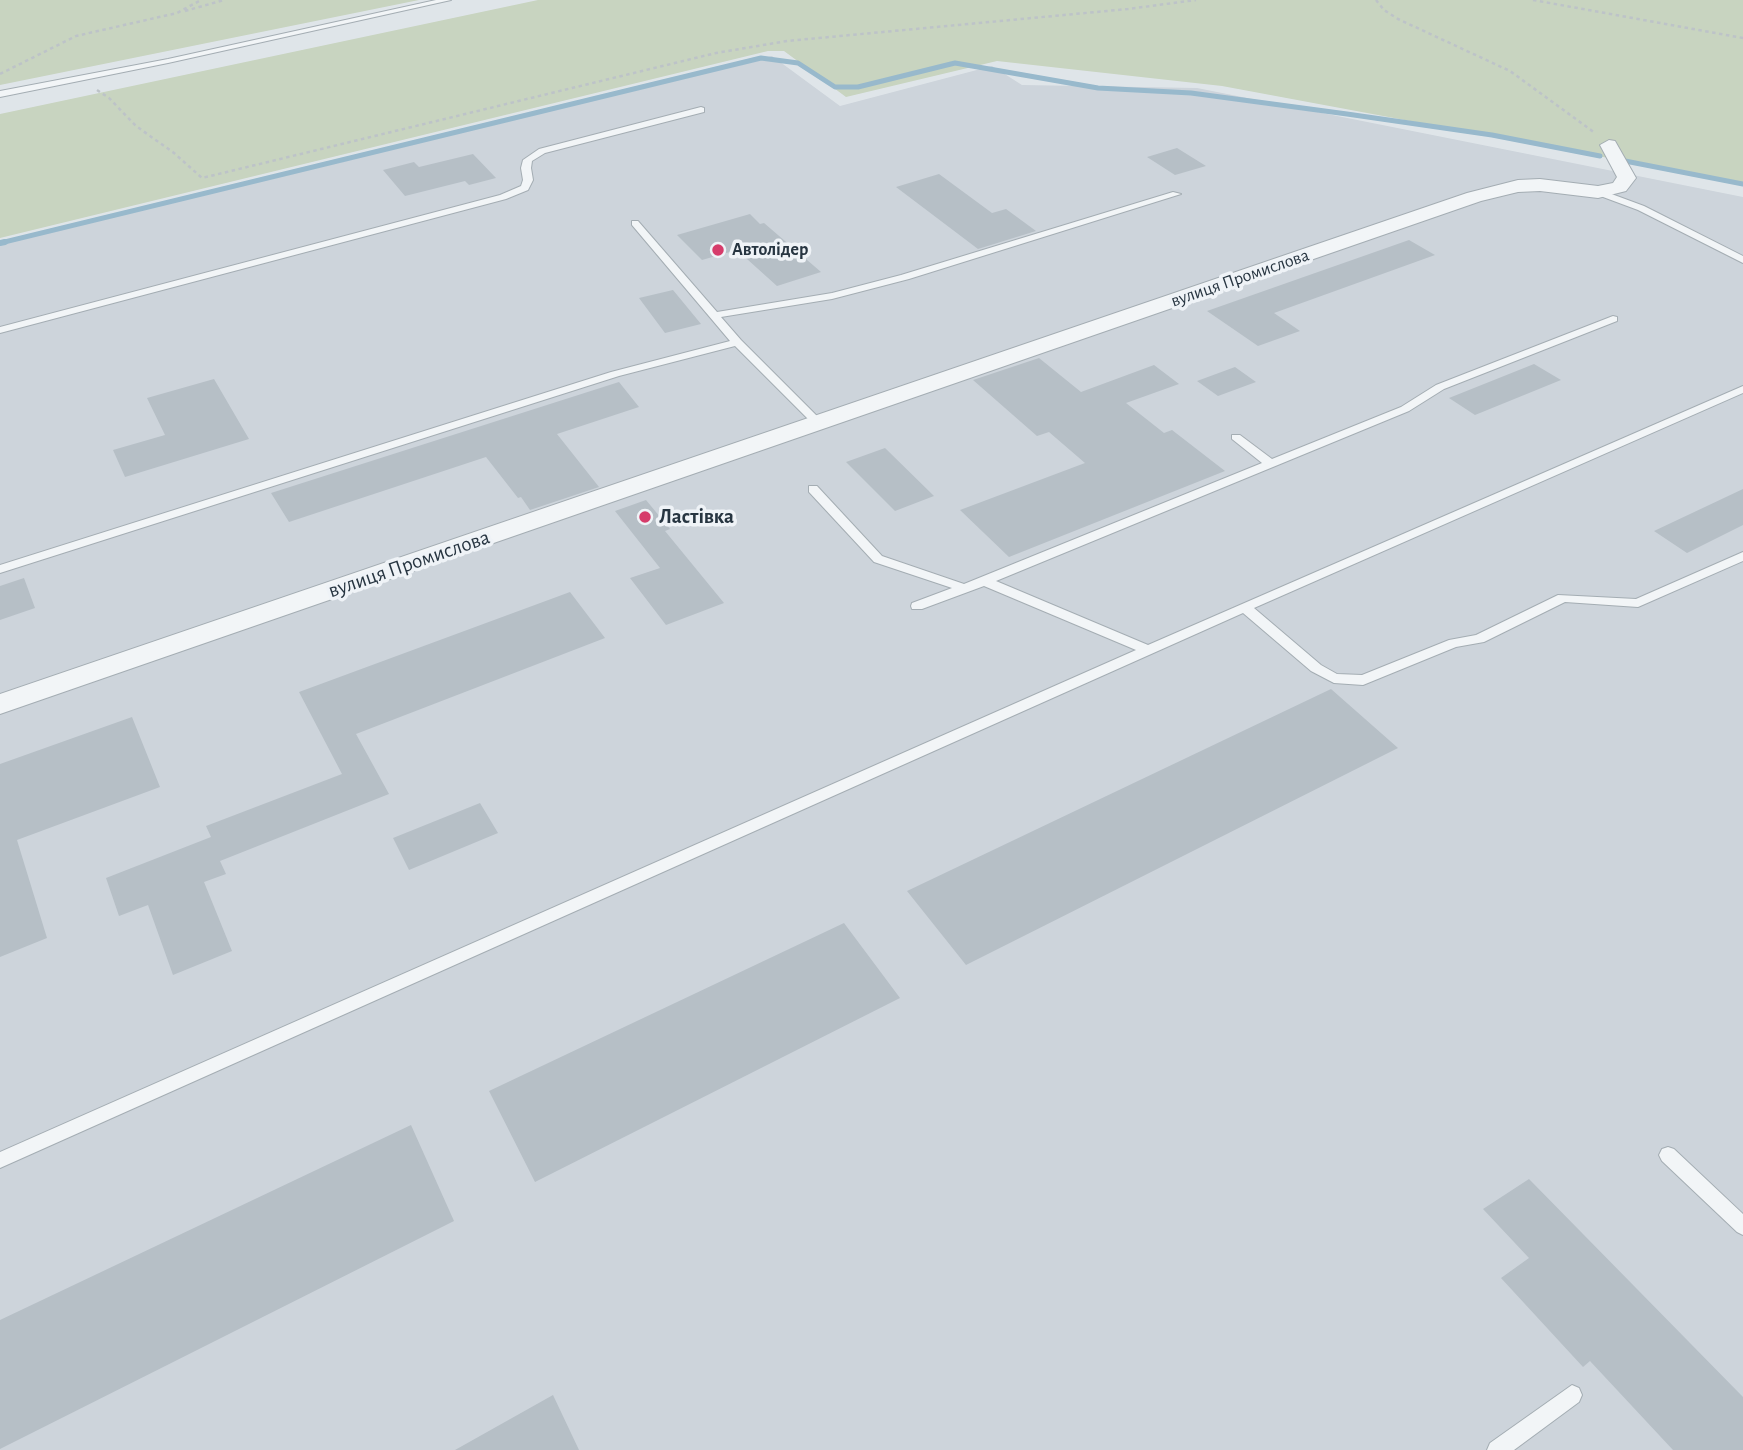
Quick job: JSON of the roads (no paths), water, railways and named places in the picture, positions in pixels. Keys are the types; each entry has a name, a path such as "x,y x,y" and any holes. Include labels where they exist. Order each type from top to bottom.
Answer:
{"street":[{"path":"1598,192 1619,187 1627,178 1609,145"},
{"name":"вулиця Промислова","path":"0,704 1484,194 1529,186 1598,192"}],"lane":[{"path":"0,94 447,0"},
{"path":"0,330 503,197 525,188 528,180 528,160 542,151 701,110"},
{"path":"1598,192 1641,208 1743,260"},
{"path":"715,314 832,296 905,277 1176,194"},
{"path":"635,223 737,342 818,423"},
{"path":"917,606 1405,409 1440,387 1613,319"},
{"path":"0,569 615,374 737,342"},
{"path":"0,1160 1743,389"},
{"path":"1236,437 1270,464"},
{"path":"813,489 878,559 964,588"},
{"path":"1245,607 1316,668 1334,678 1363,680 1454,643 1479,639 1563,598 1638,603 1743,556"},
{"path":"984,581 1148,650"},
{"path":"1668,1155 1743,1226"},
{"path":"1497,1450 1572,1395"}],"waterway":[{"path":"5,242 0,243 761,58 798,63 835,87 858,87 955,63 1098,88 1191,93 1347,114 1492,135 1600,156"},
{"path":"1625,161 1743,184"}],"place":[{"name":"Автолідер","path":"718,250"},
{"name":"Ластівка","path":"645,517"}]}
